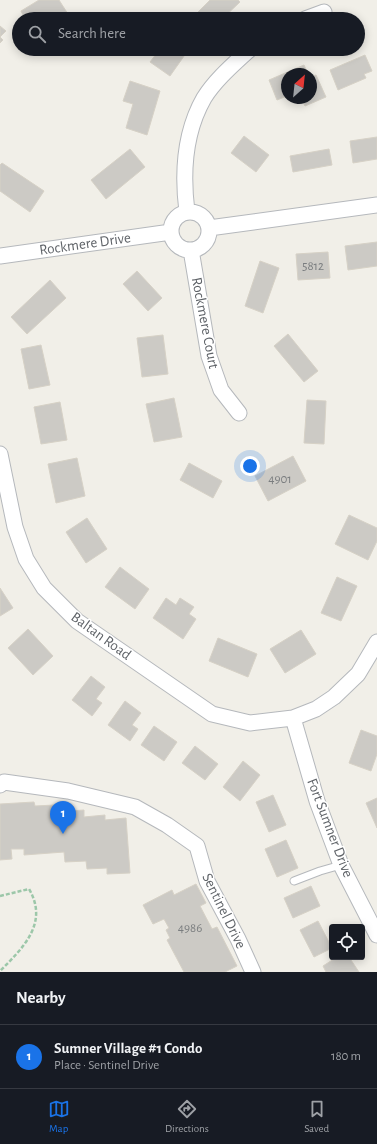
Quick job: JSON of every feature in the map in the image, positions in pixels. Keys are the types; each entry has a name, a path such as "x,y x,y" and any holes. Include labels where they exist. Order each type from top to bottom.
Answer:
{"street":[{"path":"187,212 184,188 185,158 191,128 204,98 224,74 243,56"},
{"path":"209,228 377,205"},
{"path":"187,212 193,212 204,217 209,228 207,240 203,245 191,250 180,247 175,243 171,232 171,226 177,216 187,212"},
{"name":"Rockmere Drive","path":"0,256 171,232"},
{"name":"Rockmere Court","path":"191,250 209,356 221,390 239,413"},
{"name":"Baltan Road","path":"0,454 15,527 26,559 44,588 77,621 212,714 250,723 293,718 316,709 334,697 358,674 377,642"},
{"name":"Fort Sumner Drive","path":"293,718 317,801 341,865 377,935"},
{"name":"Sentinel Drive","path":"0,785 4,782 68,791 135,807 167,825 197,846 207,881 238,939 253,972"}],"lane":[{"path":"294,881 341,865"}],"path":[{"path":"0,896 29,889 34,899 37,914 34,929 24,945 0,971"}],"building":[{"path":"39,0 59,0 67,12 22,12"},
{"path":"210,0 238,0 240,2 229,12 198,12"},
{"path":"0,26 6,31 0,37"},
{"path":"365,55 372,71 364,74 366,78 338,90 330,70"},
{"path":"155,56 184,56 170,76 150,62"},
{"path":"304,65 305,68 297,68"},
{"path":"281,75 281,98 277,100 269,80"},
{"path":"317,77 326,97 317,101"},
{"path":"130,81 160,91 147,135 126,128 133,104 123,101"},
{"path":"244,136 269,155 256,172 231,153"},
{"path":"377,137 377,159 353,163 350,141"},
{"path":"130,149 145,167 106,199 91,180"},
{"path":"329,149 332,165 293,172 290,156"},
{"path":"2,163 44,191 30,212 0,191 0,165"},
{"path":"377,242 377,266 348,270 345,246"},
{"path":"328,252 330,278 298,280 296,254"},
{"path":"260,261 279,268 263,313 245,306"},
{"path":"137,271 162,298 148,311 123,284"},
{"path":"50,280 66,298 27,334 11,317"},
{"path":"288,334 318,371 304,382 274,346"},
{"path":"163,335 168,374 142,377 137,338"},
{"path":"41,345 50,385 29,389 21,349"},
{"path":"174,398 182,437 154,442 146,404"},
{"path":"307,400 326,401 324,444 304,443"},
{"path":"60,402 67,440 41,444 34,407"},
{"path":"293,456 306,481 268,501 255,476"},
{"path":"77,458 85,496 56,503 48,464"},
{"path":"189,463 222,481 213,498 180,480"},
{"path":"349,515 377,528 377,541 368,560 335,544"},
{"path":"87,518 107,549 86,563 66,532"},
{"path":"120,567 149,589 135,609 105,587"},
{"path":"337,577 357,586 341,621 321,613"},
{"path":"0,588 13,608 0,616"},
{"path":"166,598 176,605 180,598 194,607 189,614 196,619 183,639 153,618"},
{"path":"28,629 53,656 33,675 8,648"},
{"path":"301,630 316,654 285,673 270,649"},
{"path":"218,638 257,654 248,677 209,661"},
{"path":"91,676 105,687 96,699 102,703 92,716 72,700"},
{"path":"125,701 141,713 132,725 138,729 130,741 108,725"},
{"path":"154,726 177,742 164,761 141,745"},
{"path":"361,730 377,736 377,754 371,771 349,763"},
{"path":"195,746 218,764 205,780 182,763"},
{"path":"243,761 260,775 240,801 223,787"},
{"path":"273,795 286,825 269,832 256,802"},
{"path":"377,798 377,828 366,803"},
{"path":"34,802 35,806 55,805 56,812 84,810 84,817 105,815 105,820 126,818 130,873 107,874 107,868 87,869 86,861 65,862 64,852 24,855 24,849 11,849 12,859 0,860 0,804"},
{"path":"286,840 298,868 277,877 265,849"},
{"path":"196,884 206,903 200,906 212,929 217,927 237,966 225,972 184,972 167,940 170,938 166,930 169,928 164,919 153,924 143,905 172,890 174,895"},
{"path":"311,886 320,906 293,918 284,898"},
{"path":"318,921 329,942 329,950 314,957 300,930"},
{"path":"332,960 351,960 359,972 326,972 323,966"}],"place":[{"name":"Sumner Village #1 Condo","path":"63,834"}]}
